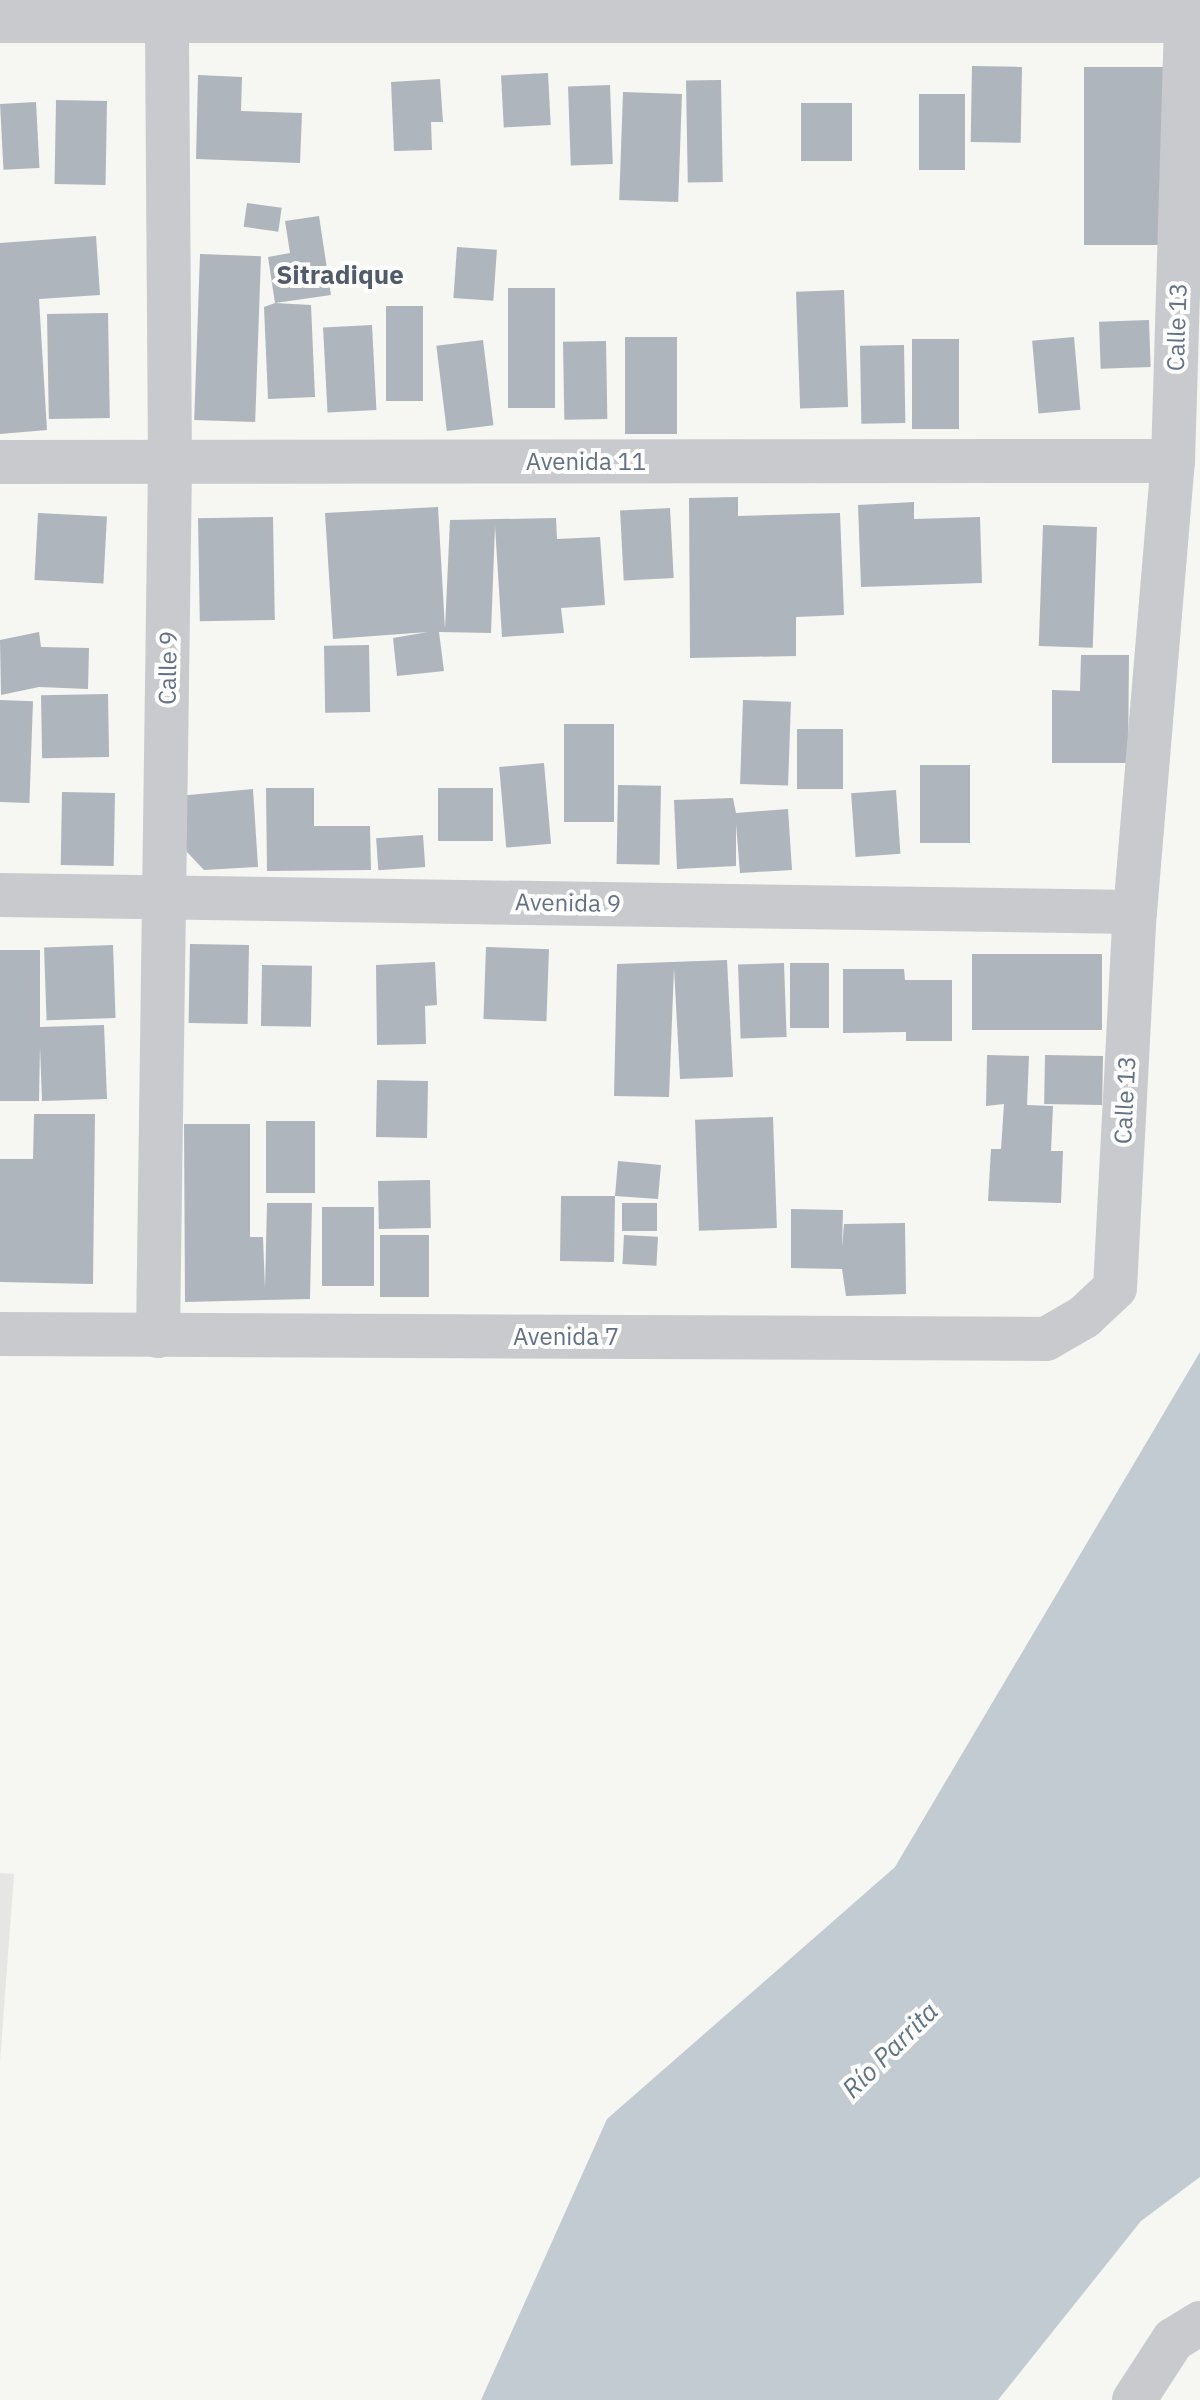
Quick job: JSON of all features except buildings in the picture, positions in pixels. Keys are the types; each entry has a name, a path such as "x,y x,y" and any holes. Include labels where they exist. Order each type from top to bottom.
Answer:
{"street":[{"path":"0,21 167,10 1187,11"},
{"name":"Calle 9","path":"158,1336 170,462 167,10"},
{"name":"Calle 13","path":"1115,1288 1135,912 1173,461 1187,11"},
{"name":"Avenida 11","path":"0,462 1173,461"},
{"name":"Avenida 9","path":"0,895 1135,912"},
{"name":"Avenida 7","path":"0,1334 1046,1339 1084,1317 1115,1288"},
{"path":"1134,2400 1186,2332"}],"shaded area":[{"path":"0,1873 14,1874 0,2062"}],"water":[{"name":"Río Parrita","path":"1200,1352 1200,2177 1141,2221 998,2400 481,2400 607,2119 895,1867"}],"district":[{"name":"Sitradique","path":"340,275"}]}
